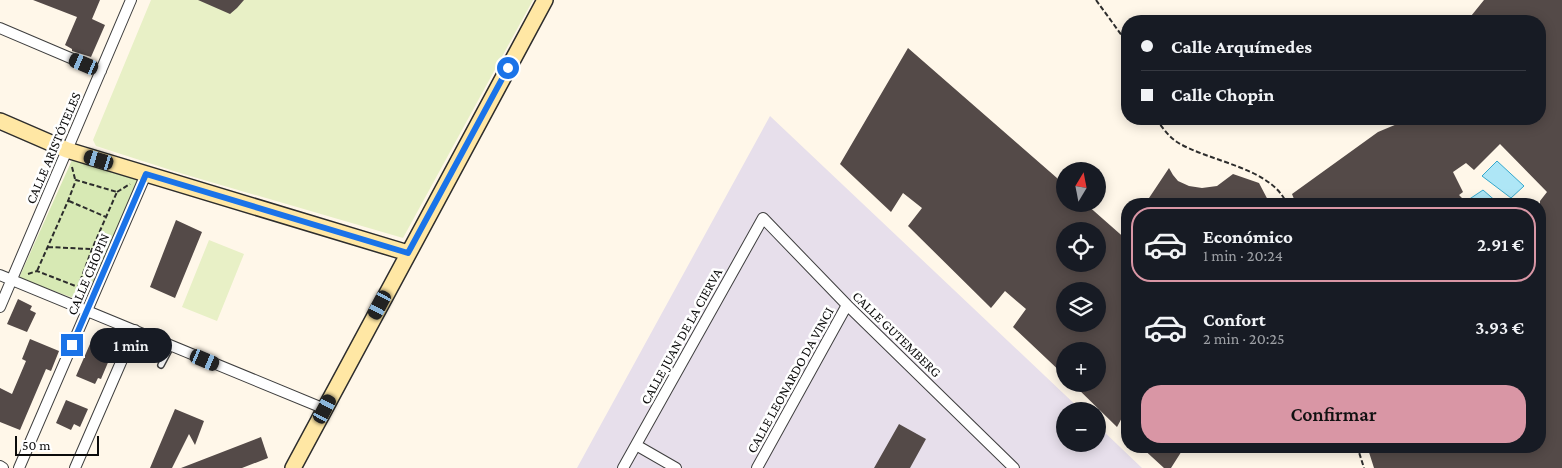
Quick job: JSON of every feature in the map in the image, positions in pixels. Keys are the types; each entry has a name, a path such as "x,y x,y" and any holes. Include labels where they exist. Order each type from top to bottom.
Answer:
{"street":[{"name":"CALLE ARISTÓTELES","path":"0,307 131,0"},
{"path":"293,468 545,0"},
{"path":"0,28 101,71"},
{"path":"0,121 68,150 408,253"},
{"name":"CALLE CHOPIN","path":"19,468 146,174"},
{"name":"CALLE GUTEMBERG","path":"763,218 847,305 1014,468"},
{"name":"CALLE JUAN DE LA CIERVA","path":"623,468 763,218"},
{"path":"0,275 325,409"},
{"name":"CALLE LEONARDO DA VINCI","path":"757,468 847,305"},
{"path":"75,468 135,330"},
{"path":"636,445 676,468"},
{"path":"0,466 4,468"}],"lane":[{"path":"161,365 171,345"}],"path":[{"path":"1096,0 1121,34"},
{"path":"1160,125 1175,140 1192,150 1254,174 1273,185 1284,198"},
{"path":"12,280 37,271 78,287 117,192 76,180 37,271"},
{"path":"68,201 106,217"},
{"path":"48,247 92,250"},
{"path":"1359,453 1364,468"}],"shaded area":[{"path":"770,116 1056,386 1056,392 1062,392 1072,402 1056,402 1056,452 1106,452 1106,434 1121,448 1121,453 1126,453 1142,468 577,468"}],"green space":[{"path":"151,0 533,0 403,238 180,173 96,146 93,140"},
{"path":"72,160 139,179 84,302 19,278"},
{"path":"209,240 244,254 217,321 182,307"}],"water":[{"path":"1497,161 1524,186 1511,198 1482,176"},
{"path":"1483,190 1492,198 1471,198"}],"building":[{"path":"33,0 100,0 92,19 105,25 91,57 72,51 72,49 65,45 77,17"},
{"path":"198,0 244,0 230,14"},
{"path":"1484,0 1562,0 1562,468 1374,468 1369,453 1546,453 1546,198 1542,198 1547,192 1500,144 1474,170 1466,163 1453,172 1463,192 1459,195 1462,198 1294,198 1292,194 1378,132 1395,125 1546,125 1546,15 1472,15"},
{"path":"908,48 1056,177 1056,212 1095,212 1121,235 1121,420 1117,427 1106,416 1106,402 1091,402 1081,392 1106,392 1106,342 1056,342 1056,368 1013,327 1026,309 1005,291 991,308 908,226 922,208 903,193 891,212 840,164"},
{"path":"1169,168 1178,181 1189,186 1202,188 1217,186 1233,174 1259,183 1267,198 1149,198"},
{"path":"176,220 202,232 175,298 150,287"},
{"path":"18,299 32,306 30,310 36,313 27,332 7,324"},
{"path":"93,337 115,346 101,379 98,378 95,384 76,376"},
{"path":"30,339 59,351 51,371 46,369 20,430 0,422 0,388 12,394 26,361 22,359"},
{"path":"66,400 88,409 80,427 74,424 71,430 56,423"},
{"path":"175,409 204,421 195,445 189,434 172,468 150,468"},
{"path":"899,424 926,439 910,468 874,468"},
{"path":"261,437 268,458 242,468 181,468"},
{"path":"1148,453 1181,453 1171,468 1164,468"}],"route":[{"path":"72,345 146,174 408,253 508,68"}]}
